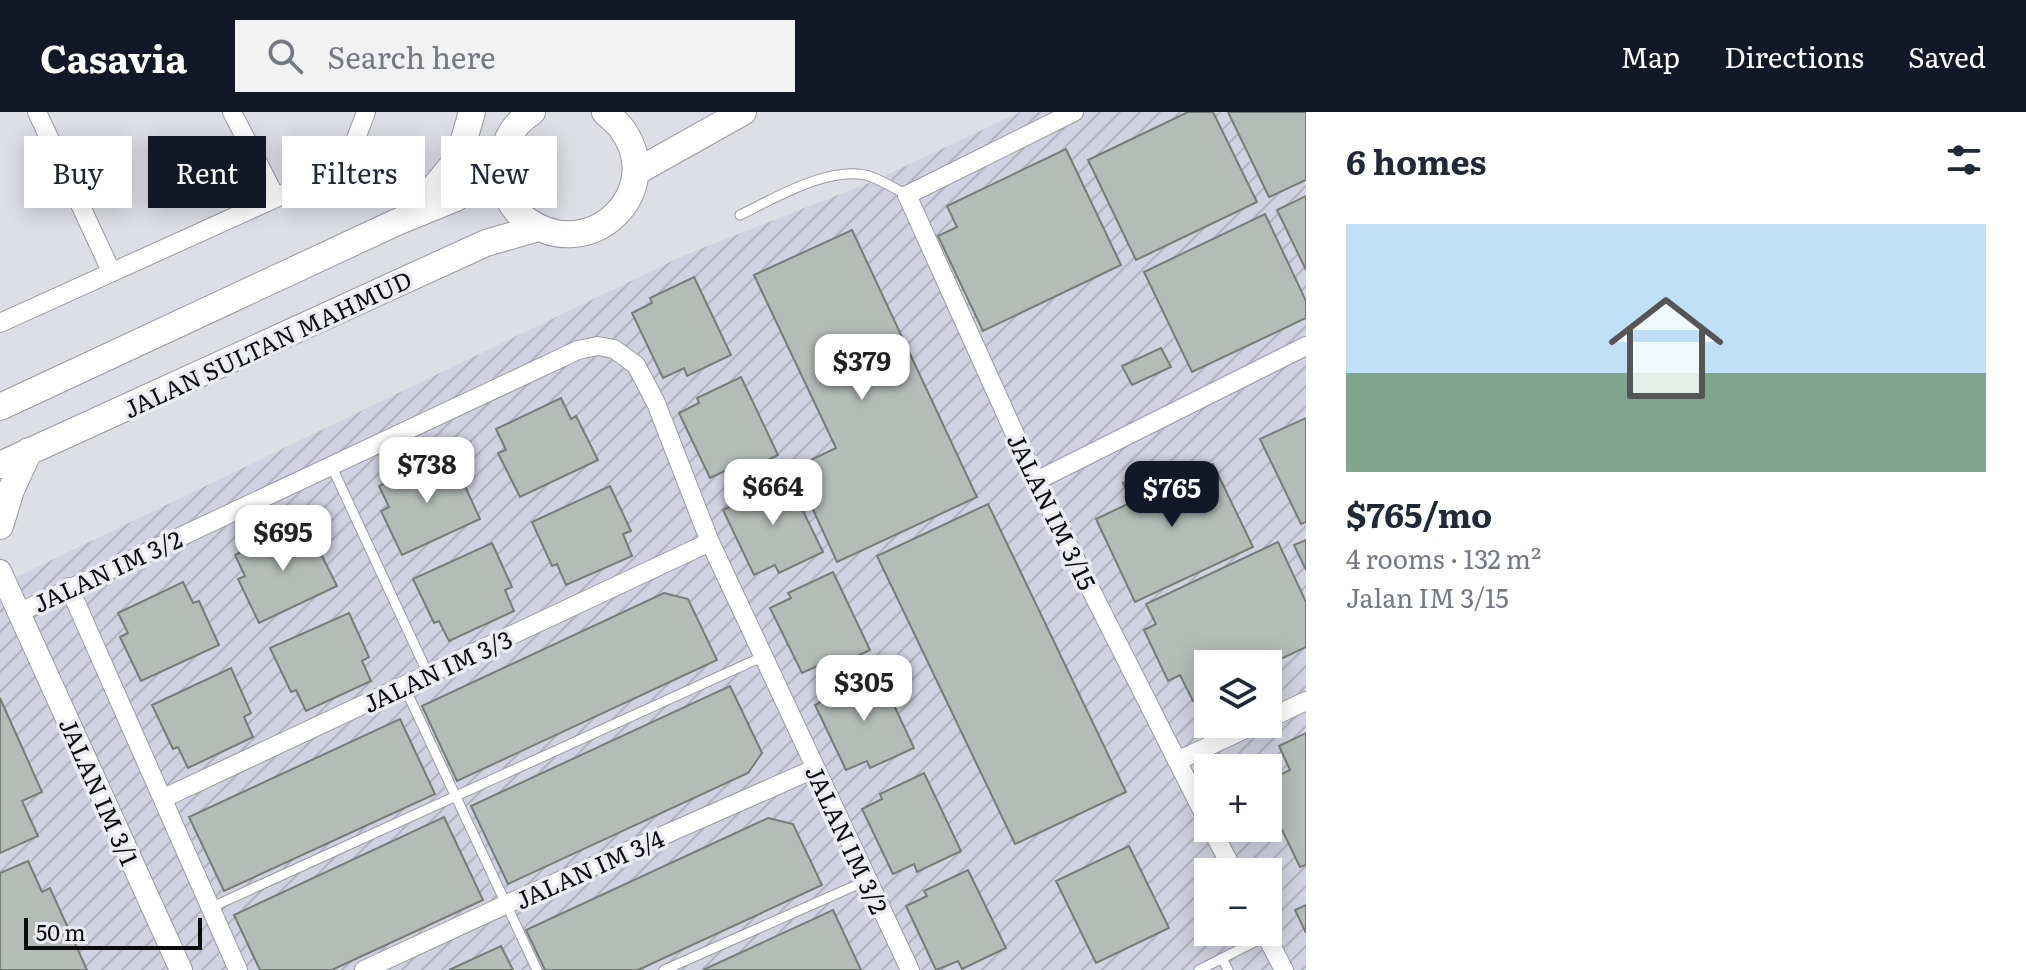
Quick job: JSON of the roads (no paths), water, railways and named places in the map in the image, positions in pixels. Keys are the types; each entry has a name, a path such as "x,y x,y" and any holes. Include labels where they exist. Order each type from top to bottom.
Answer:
{"main road":[{"path":"397,222 430,193 459,157 472,112"},
{"path":"510,121 532,112"},
{"path":"515,208 538,228 559,235 581,235 602,227 619,213 631,194 636,172 633,149 622,128 605,112"},
{"path":"636,172 743,112"},
{"path":"0,407 441,204"},
{"name":"JALAN SULTAN MAHMUD","path":"0,465 486,243 538,228"},
{"path":"0,526 11,490 29,451"}],"street":[{"path":"37,112 111,271"},
{"path":"232,112 276,198"},
{"path":"0,323 276,198 343,160 351,152 366,112"},
{"path":"907,195 1074,112"},
{"name":"JALAN IM 3/15","path":"907,195 1036,481 1194,794"},
{"name":"JALAN IM 3/2","path":"20,612 578,350 598,346 614,349 636,365 656,403 710,542 910,970"},
{"path":"1036,481 1306,346"},
{"name":"JALAN IM 3/3","path":"164,798 710,542"},
{"name":"JALAN IM 3/1","path":"0,571 181,970"},
{"path":"69,587 238,970"},
{"path":"1282,712 1306,701"},
{"path":"1177,761 1226,738"},
{"name":"JALAN IM 3/4","path":"364,970 814,769"},
{"path":"1271,946 1284,970"}],"lane":[{"path":"740,215 817,180 848,175 870,176 907,195"},
{"path":"331,465 428,674"},
{"path":"212,907 764,656"},
{"path":"404,686 537,970"},
{"path":"664,970 868,880"},
{"path":"1199,970 1244,946"},
{"path":"1222,958 1228,970"}]}
